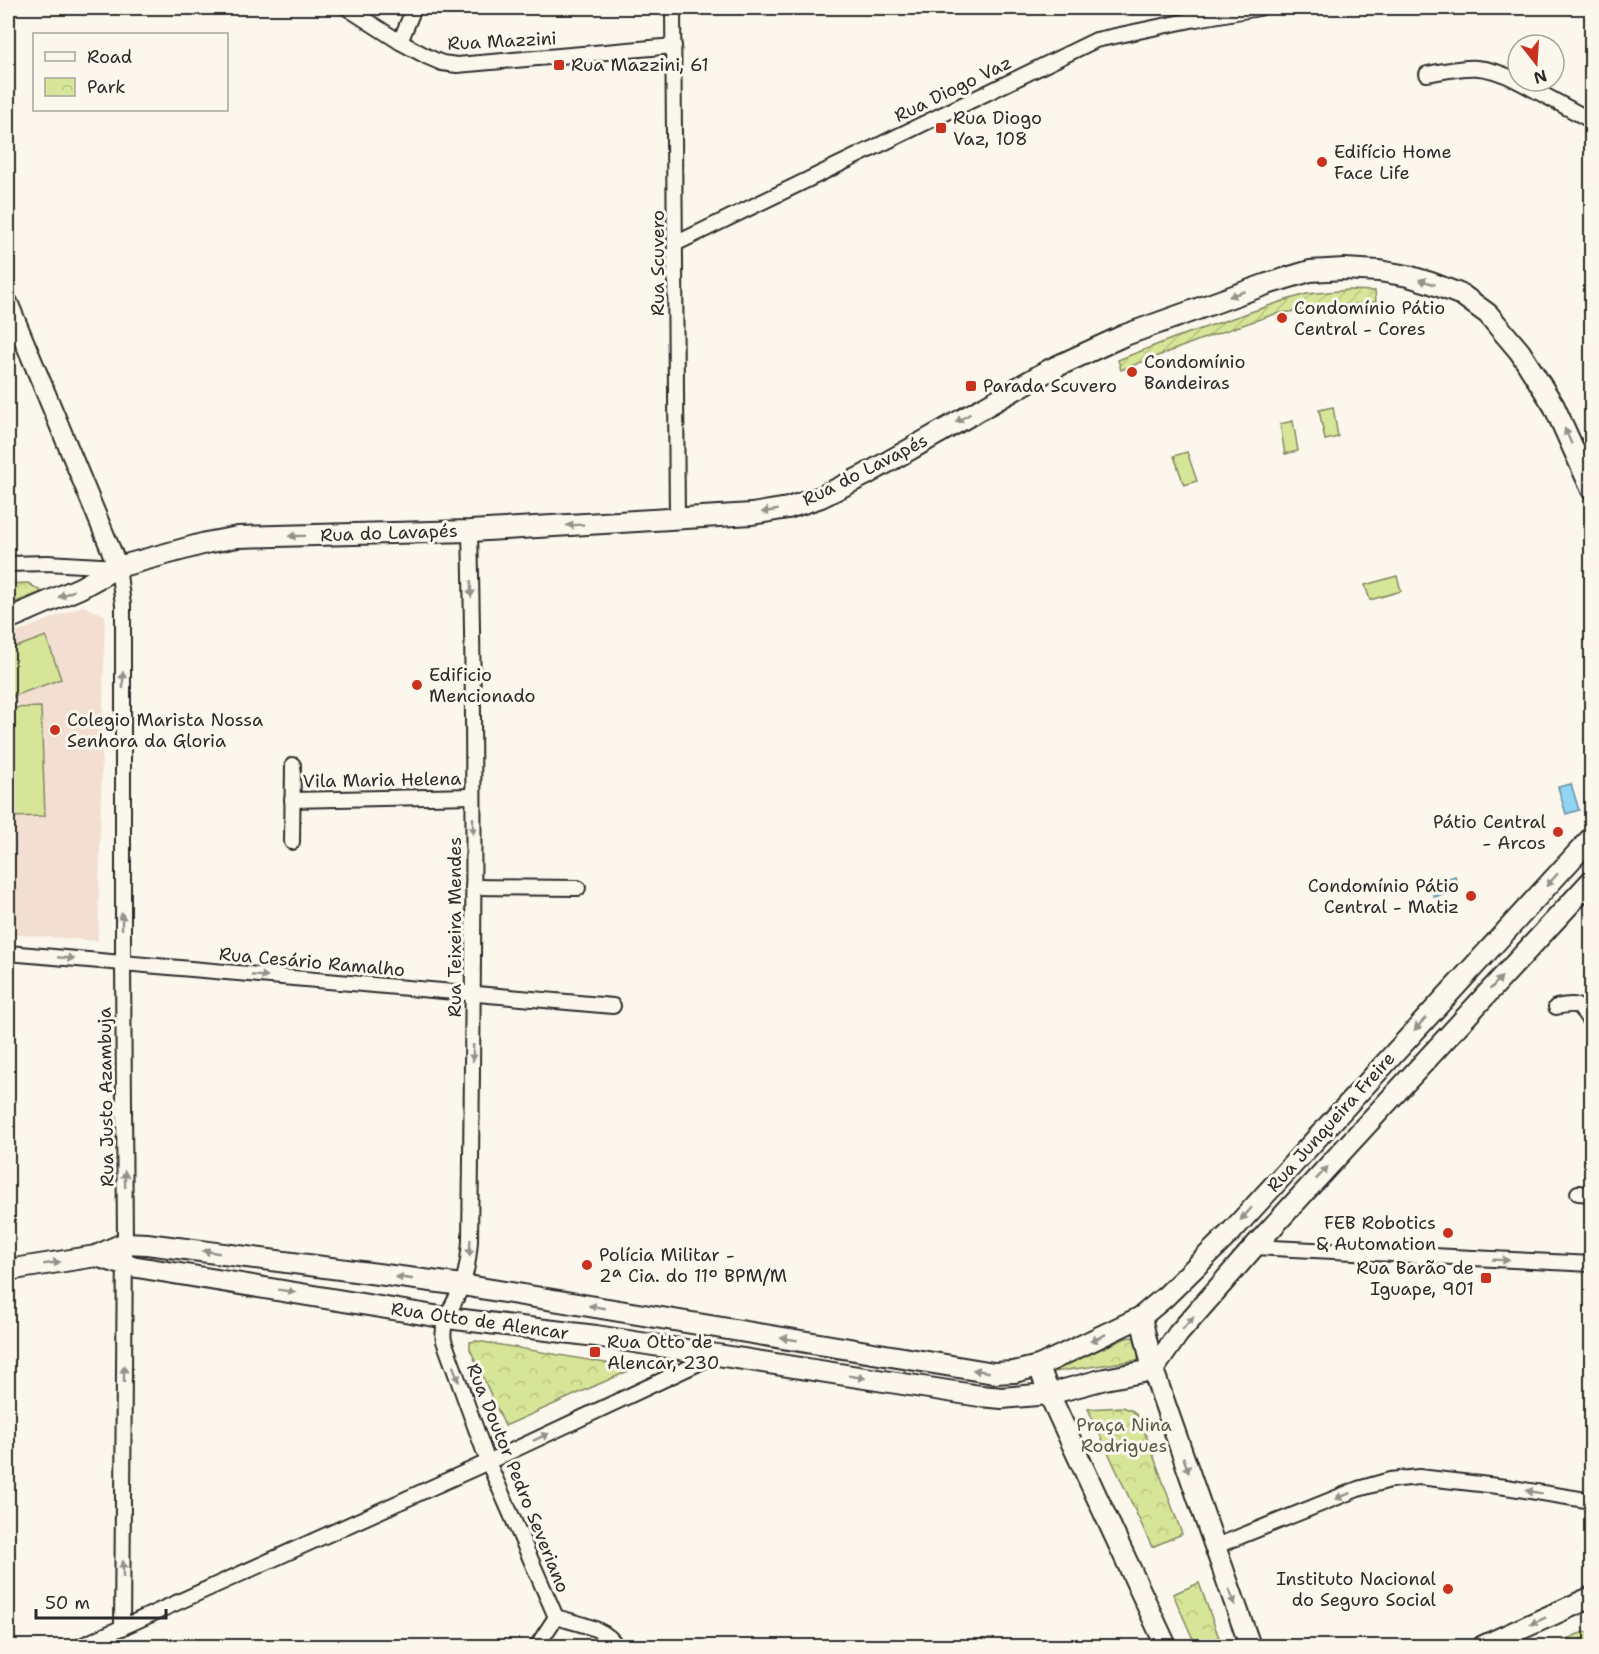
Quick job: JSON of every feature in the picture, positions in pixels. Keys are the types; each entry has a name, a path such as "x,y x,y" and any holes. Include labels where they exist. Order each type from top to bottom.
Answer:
{"main road":[{"name":"Rua do Lavapés","path":"8,619 80,588 118,567 206,543 238,537 470,531 752,514 788,508 821,497 865,475 1051,369 1125,335 1310,271 1344,269 1379,271 1408,276 1462,296 1488,314 1520,352 1554,406 1592,490"},
{"name":"Rua Junqueira Freire","path":"1039,1366 1141,1317 1165,1297 1232,1231 1592,837"},
{"name":"Rua Junqueira Freire","path":"1153,1370 1178,1334 1254,1247 1592,880"},
{"path":"1497,940 1520,958"},
{"path":"8,1270 96,1256 125,1243"},
{"name":"Rua Otto de Alencar","path":"125,1243 462,1285 994,1373 1014,1372 1039,1366"},
{"name":"Rua Otto de Alencar","path":"96,1256 125,1265 447,1318 596,1336 980,1396 1012,1398 1048,1394"},
{"path":"1141,1317 1153,1370 1250,1647"},
{"path":"1039,1366 1048,1394 1166,1647"},
{"path":"1048,1394 1105,1379 1153,1370"},
{"path":"1483,1647 1588,1602"}],"street":[{"name":"Rua Mazzini","path":"347,8 400,42 442,63 457,65 674,46"},
{"path":"400,42 414,8"},
{"name":"Rua Scuvero","path":"673,8 677,519"},
{"name":"Rua Diogo Vaz","path":"675,244 1096,40 1259,8"},
{"path":"1427,74 1478,66 1506,75"},
{"path":"1540,93 1592,121"},
{"path":"8,302 118,567 47,563 8,564"},
{"name":"Rua Teixeira Mendes","path":"447,1318 462,1285 469,1262 471,1241 473,642 470,531"},
{"name":"Rua Justo Azambuja","path":"118,567 123,605 125,1265 122,1628"},
{"name":"Vila Maria Helena","path":"292,842 293,765"},
{"name":"Vila Maria Helena","path":"292,800 473,796"},
{"path":"473,887 578,888"},
{"name":"Rua Cesário Ramalho","path":"8,953 613,1006"},
{"path":"1556,1007 1571,1004 1578,1006 1592,1024"},
{"path":"1254,1247 1592,1264"},
{"name":"Rua Doutor Pedro Severiano","path":"447,1318 443,1327 444,1341 488,1462 556,1617"},
{"path":"81,1647 488,1462 716,1355"},
{"path":"1214,1547 1359,1489 1390,1480 1419,1477 1506,1487 1592,1502"},
{"path":"537,1647 556,1617 606,1634 614,1641 616,1647"}],"shaded area":[{"name":"Colegio Marista Nossa Senhora da Gloria","path":"82,606 105,615 98,941 8,934 8,636"}],"green space":[{"path":"1349,290 1375,291 1376,302 1275,314 1121,370 1118,360 1174,338 1307,294"},
{"path":"1333,407 1338,437 1325,440 1319,410"},
{"path":"1293,421 1298,451 1285,454 1280,424"},
{"path":"1187,452 1197,481 1184,485 1174,456"},
{"path":"1397,576 1401,591 1370,600 1365,585"},
{"path":"28,583 42,592 8,605 8,584"},
{"path":"46,636 61,679 8,698 8,650"},
{"path":"41,707 45,816 8,817 8,708"},
{"name":"Praça Nina Rodrigues","path":"1132,1337 1138,1342 1141,1351 1138,1360 1054,1372 1053,1370 1126,1338"},
{"path":"477,1341 635,1368 505,1426 470,1349 470,1342"},
{"name":"Praça Nina Rodrigues","path":"1123,1407 1133,1411 1140,1419 1182,1534 1152,1547 1088,1409"},
{"path":"1199,1583 1222,1646 1196,1646 1173,1594"},
{"path":"1591,1631 1591,1646 1552,1646 1578,1634"}],"water":[{"path":"1571,784 1579,810 1566,814 1558,787"},
{"path":"1455,876 1459,890 1434,897 1430,884"}],"place":[{"name":"Rua Mazzini, 61","path":"559,65"},
{"name":"Rua Diogo Vaz, 108","path":"941,128"},
{"name":"Edifício Home Face Life","path":"1322,162"},
{"name":"Condomínio Pátio Central - Cores","path":"1282,318"},
{"name":"Condomínio Bandeiras","path":"1132,372"},
{"name":"Parada Scuvero","path":"971,386"},
{"name":"Edificio Mencionado","path":"417,685"},
{"name":"Colegio Marista Nossa Senhora da Gloria","path":"55,730"},
{"name":"Pátio Central - Arcos","path":"1558,832"},
{"name":"Condomínio Pátio Central - Matiz","path":"1471,896"},
{"name":"FEB Robotics & Automation","path":"1448,1233"},
{"name":"Polícia Militar - 2ª Cia. do 11º BPM/M","path":"587,1265"},
{"name":"Rua Barão de Iguape, 901","path":"1486,1278"},
{"name":"Rua Otto de Alencar, 230","path":"595,1352"},
{"name":"Instituto Nacional do Seguro Social","path":"1448,1589"}]}
